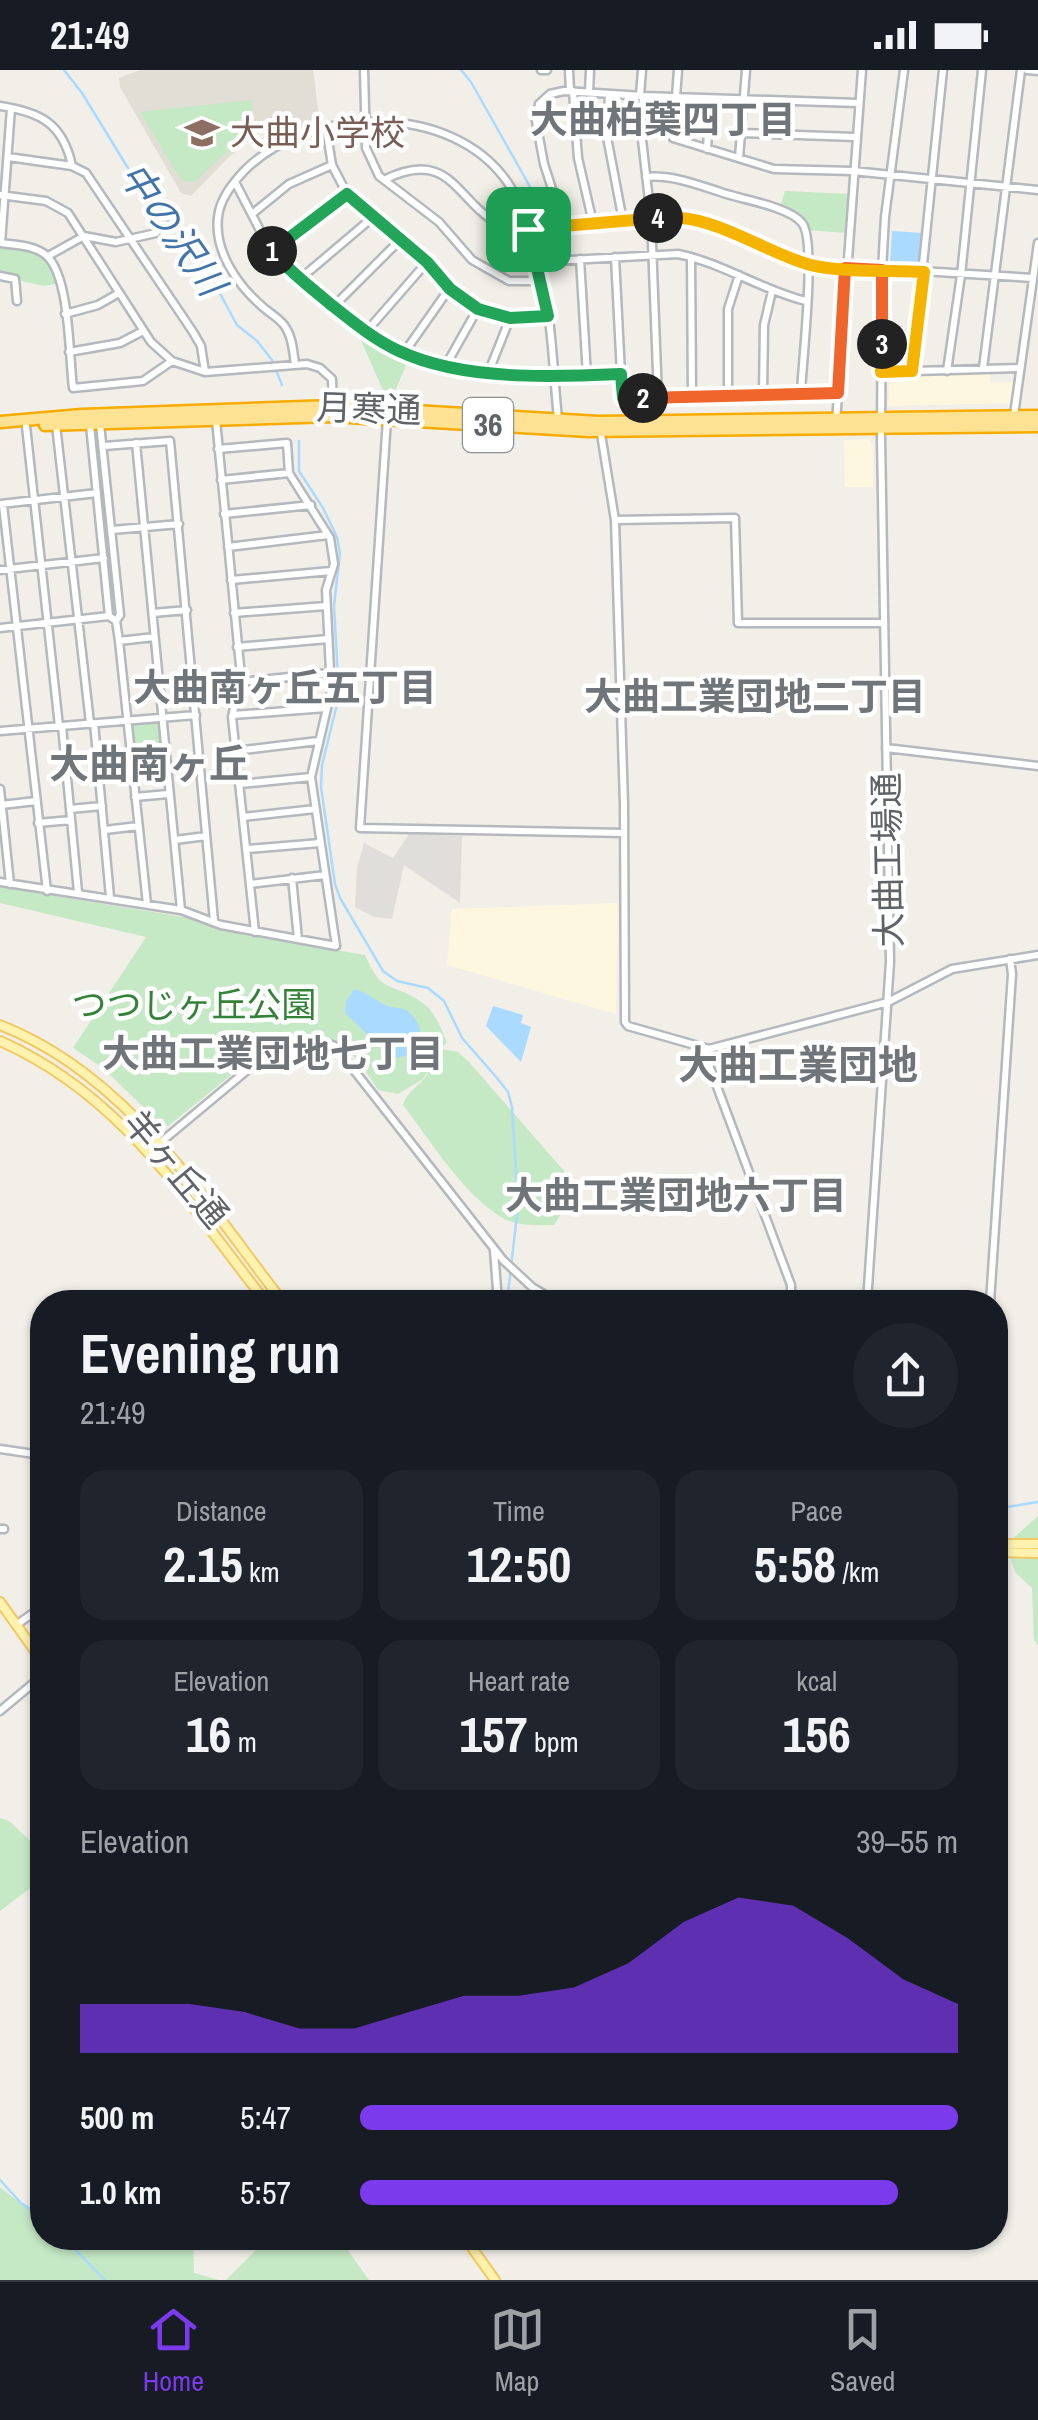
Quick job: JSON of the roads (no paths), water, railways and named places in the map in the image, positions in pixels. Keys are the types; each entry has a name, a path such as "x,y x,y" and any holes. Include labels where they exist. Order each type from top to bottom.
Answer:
{"highway":[{"name":"月寒通","path":"0,425 332,411 600,426 1014,421 1038,416"},
{"name":"月寒通","path":"0,425 216,414"},
{"name":"月寒通","path":"1014,421 1038,426"}],"main road":[{"name":"羊ヶ丘通","path":"0,1025 85,1074 128,1109 274,1290"},
{"name":"羊ヶ丘通","path":"0,1040 44,1062 106,1107 149,1152 257,1290"},
{"path":"1008,1544 1038,1544"},
{"path":"1008,1552 1038,1552"},
{"path":"0,1602 4,1616 30,1644"},
{"path":"474,2250 495,2280"}],"street":[{"path":"364,70 366,148 384,180 440,222 472,260 509,280 537,281"},
{"path":"569,70 578,158 593,223"},
{"path":"589,92 590,70"},
{"path":"642,70 641,131 650,218 658,397"},
{"path":"678,70 673,138 774,170 853,170 1038,190"},
{"path":"739,158 746,70"},
{"path":"836,424 862,70"},
{"name":"大曲工場通","path":"868,1290 890,962 880,422 882,270 904,70"},
{"path":"912,371 943,70"},
{"path":"947,371 982,70"},
{"path":"983,368 1024,70 1038,71"},
{"path":"564,226 544,164 536,121 540,104 550,94 572,91 858,103"},
{"path":"609,94 607,137 623,221"},
{"path":"707,149 710,98"},
{"path":"0,106 31,110 46,120 61,136 72,166"},
{"path":"11,108 1,243 31,247 48,256 62,290 73,388 143,381 172,361"},
{"path":"291,364 293,344 285,325 252,297 223,255 218,236 222,199 234,182 271,149 303,133 384,121 411,124 464,145 506,180 518,201 528,229 537,281 546,302 559,425"},
{"path":"326,128 332,165 347,194 427,262 450,289 478,309 510,318 548,316"},
{"path":"741,133 856,137"},
{"path":"8,158 72,166 86,173 193,332 201,346 205,372"},
{"path":"252,214 289,184 332,165"},
{"path":"384,180 408,168 447,178 466,192 484,217 502,228 666,217 704,223 809,264 1033,278"},
{"path":"646,177 662,176 790,214 802,223 808,238 809,264 801,393"},
{"path":"234,182 272,250 300,279 366,332 404,353 446,366 554,378 621,374"},
{"path":"272,250 347,194"},
{"path":"2,196 46,201 68,214 142,331 172,361 205,372 291,364 320,368 332,380 332,411"},
{"path":"300,279 372,218"},
{"path":"48,256 84,236 116,242 156,234"},
{"path":"334,306 400,240"},
{"path":"1014,421 1038,246"},
{"path":"615,257 623,398 838,393"},
{"path":"534,262 691,257 806,301"},
{"path":"691,257 692,396"},
{"path":"580,259 587,376"},
{"path":"366,332 427,262"},
{"path":"0,276 15,280 17,301"},
{"path":"728,394 728,309 739,276"},
{"path":"404,353 450,289"},
{"path":"763,394 764,325 772,290"},
{"path":"65,314 98,305 120,293"},
{"path":"446,366 478,309"},
{"path":"489,371 510,318"},
{"path":"69,352 120,344 142,331"},
{"path":"881,372 1020,368"},
{"path":"388,413 360,828 624,833"},
{"path":"216,414 240,682 232,714 254,932"},
{"path":"0,628 112,619 120,615 104,446 95,423"},
{"path":"95,423 104,558 119,641 147,904"},
{"path":"56,424 110,897"},
{"path":"26,426 78,892"},
{"path":"600,426 615,520 624,833 624,1022 703,1049 888,1002 952,969 1038,954"},
{"path":"104,446 170,441 214,921"},
{"path":"0,882 181,910 254,932 336,946 310,776 332,692 326,590 334,564 328,535 289,473 287,443 218,449"},
{"path":"136,444 181,910"},
{"path":"221,480 289,473"},
{"path":"48,890 15,626 4,569 2,504 97,492"},
{"path":"224,514 311,504"},
{"path":"615,520 735,518 738,624 884,623"},
{"path":"112,530 179,524"},
{"path":"228,547 328,535"},
{"path":"4,569 104,558"},
{"path":"231,580 331,572"},
{"path":"234,613 326,606"},
{"path":"153,614 187,610"},
{"path":"119,641 154,637"},
{"path":"237,648 328,639"},
{"path":"240,682 330,673"},
{"path":"232,714 326,708"},
{"path":"0,731 196,714"},
{"path":"235,751 318,741"},
{"path":"886,748 1038,766"},
{"path":"240,784 310,776"},
{"path":"0,788 10,884"},
{"path":"135,797 169,794"},
{"path":"1,805 36,801"},
{"path":"70,809 102,806"},
{"path":"243,818 315,809"},
{"path":"38,823 71,820"},
{"path":"105,830 138,826"},
{"path":"175,840 206,836"},
{"path":"247,849 320,843"},
{"path":"250,884 324,875"},
{"path":"292,878 298,939"},
{"path":"991,1290 1010,959"},
{"path":"149,1152 262,1056 292,1040 316,1039 335,1046 344,1055 494,1249 537,1290"},
{"path":"703,1049 791,1290"},
{"path":"494,1249 497,1290"},
{"path":"0,1449 30,1454"},
{"path":"16,1625 30,1616"},
{"path":"0,1710 30,1686"}],"water":[{"path":"892,231 923,233 921,264 890,263"},
{"path":"354,989 412,1015 420,1030 418,1045 407,1055 391,1057 345,1013"},
{"path":"493,1006 523,1015 521,1023 531,1027 521,1062 486,1026"}],"waterway":[{"name":"中の沢川","path":"64,70 139,186 204,264 237,325 272,360 282,385"},
{"path":"461,70 538,206"},
{"name":"中の沢川","path":"299,441 299,471 323,508 340,553 334,606 339,696 322,765 321,787 335,884 383,971 397,981 428,988 444,1001 462,1038 508,1092 518,1206 508,1290"},
{"path":"1008,1507 1038,1502"},
{"path":"0,2180 30,2209"},
{"path":"76,2250 105,2280"}],"place":[{"name":"大曲小学校","path":"202,133"}],"district":[{"name":"大曲柏葉四丁目","path":"663,120"},
{"name":"大曲南ヶ丘五丁目","path":"285,688"},
{"name":"大曲工業団地二丁目","path":"755,697"},
{"name":"大曲南ヶ丘","path":"149,764"},
{"name":"大曲工業団地七丁目","path":"273,1054"},
{"name":"大曲工業団地","path":"798,1065"},
{"name":"大曲工業団地六丁目","path":"676,1196"}],"park label":[{"name":"つつじヶ丘公園","path":"194,1005"}]}
